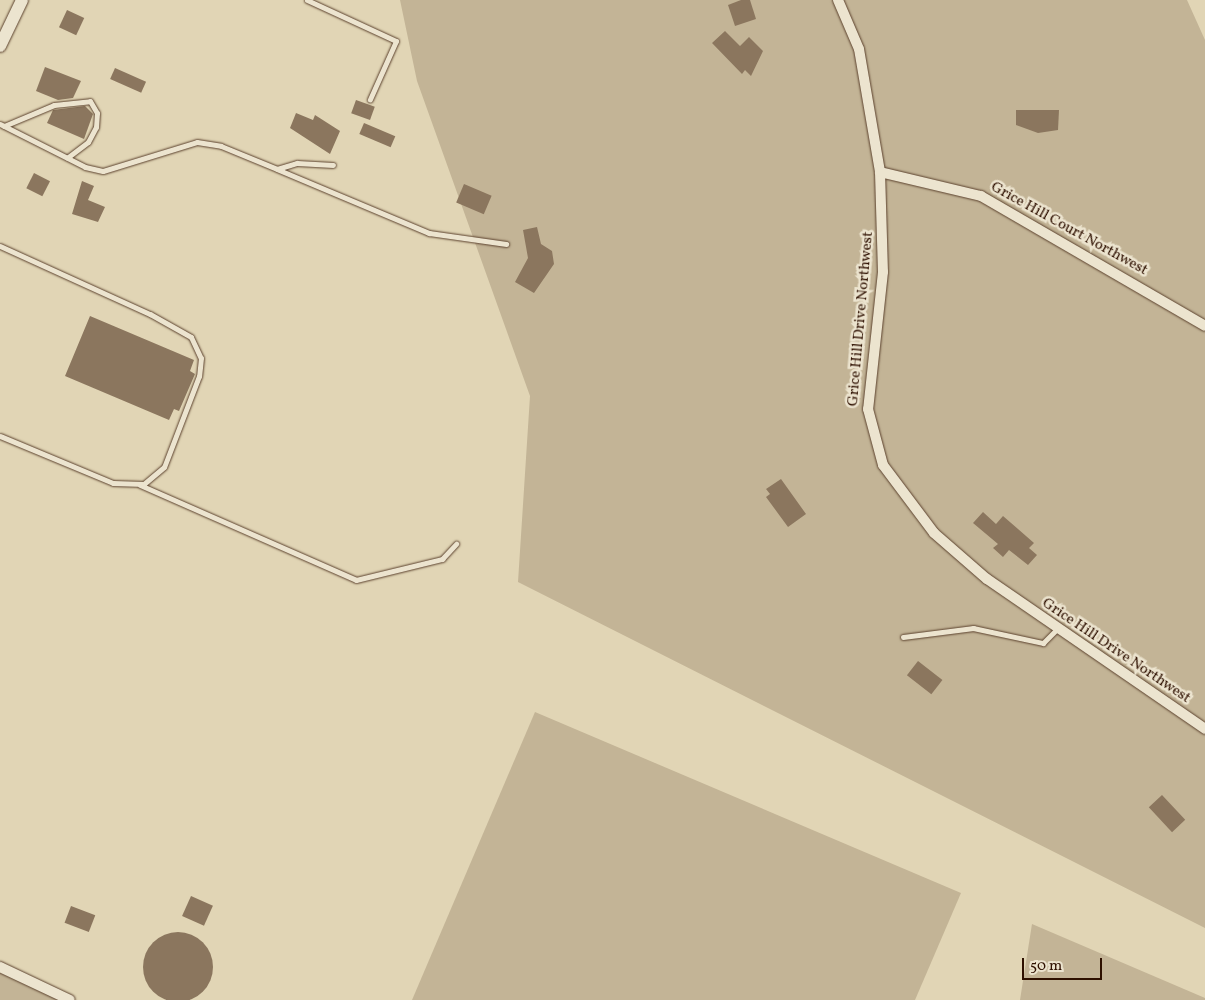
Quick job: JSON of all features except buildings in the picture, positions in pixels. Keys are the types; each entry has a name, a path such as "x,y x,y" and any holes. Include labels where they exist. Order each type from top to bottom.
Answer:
{"street":[{"path":"0,46 22,0"},
{"name":"Grice Hill Drive Northwest","path":"838,0 859,49 880,172 883,272 868,409 878,452 891,480 934,532 986,579 1056,630 1205,729"},
{"name":"Grice Hill Court Northwest","path":"880,172 981,196 1205,326"},
{"path":"0,967 70,1000"}],"lane":[{"path":"307,0 396,41 370,99"},
{"path":"2,125 54,105 90,101 97,113 96,127 88,142 66,158"},
{"path":"2,125 66,158 103,171 197,142 221,146 429,234 506,244"},
{"path":"276,169 297,162 333,165"},
{"path":"0,246 192,337 201,358 199,376 164,467 156,478 139,485"},
{"path":"0,436 114,483 139,485 356,580 442,559 456,544"},
{"path":"903,637 973,628 1043,643 1056,630"}],"shaded area":[{"path":"400,0 1187,0 1205,40 1205,928 518,582 530,396 417,81"},
{"path":"535,712 961,893 915,1000 412,1000"},
{"path":"1032,924 1205,998 1205,1000 1020,1000"},
{"path":"0,970 69,1000 0,1000"}]}
